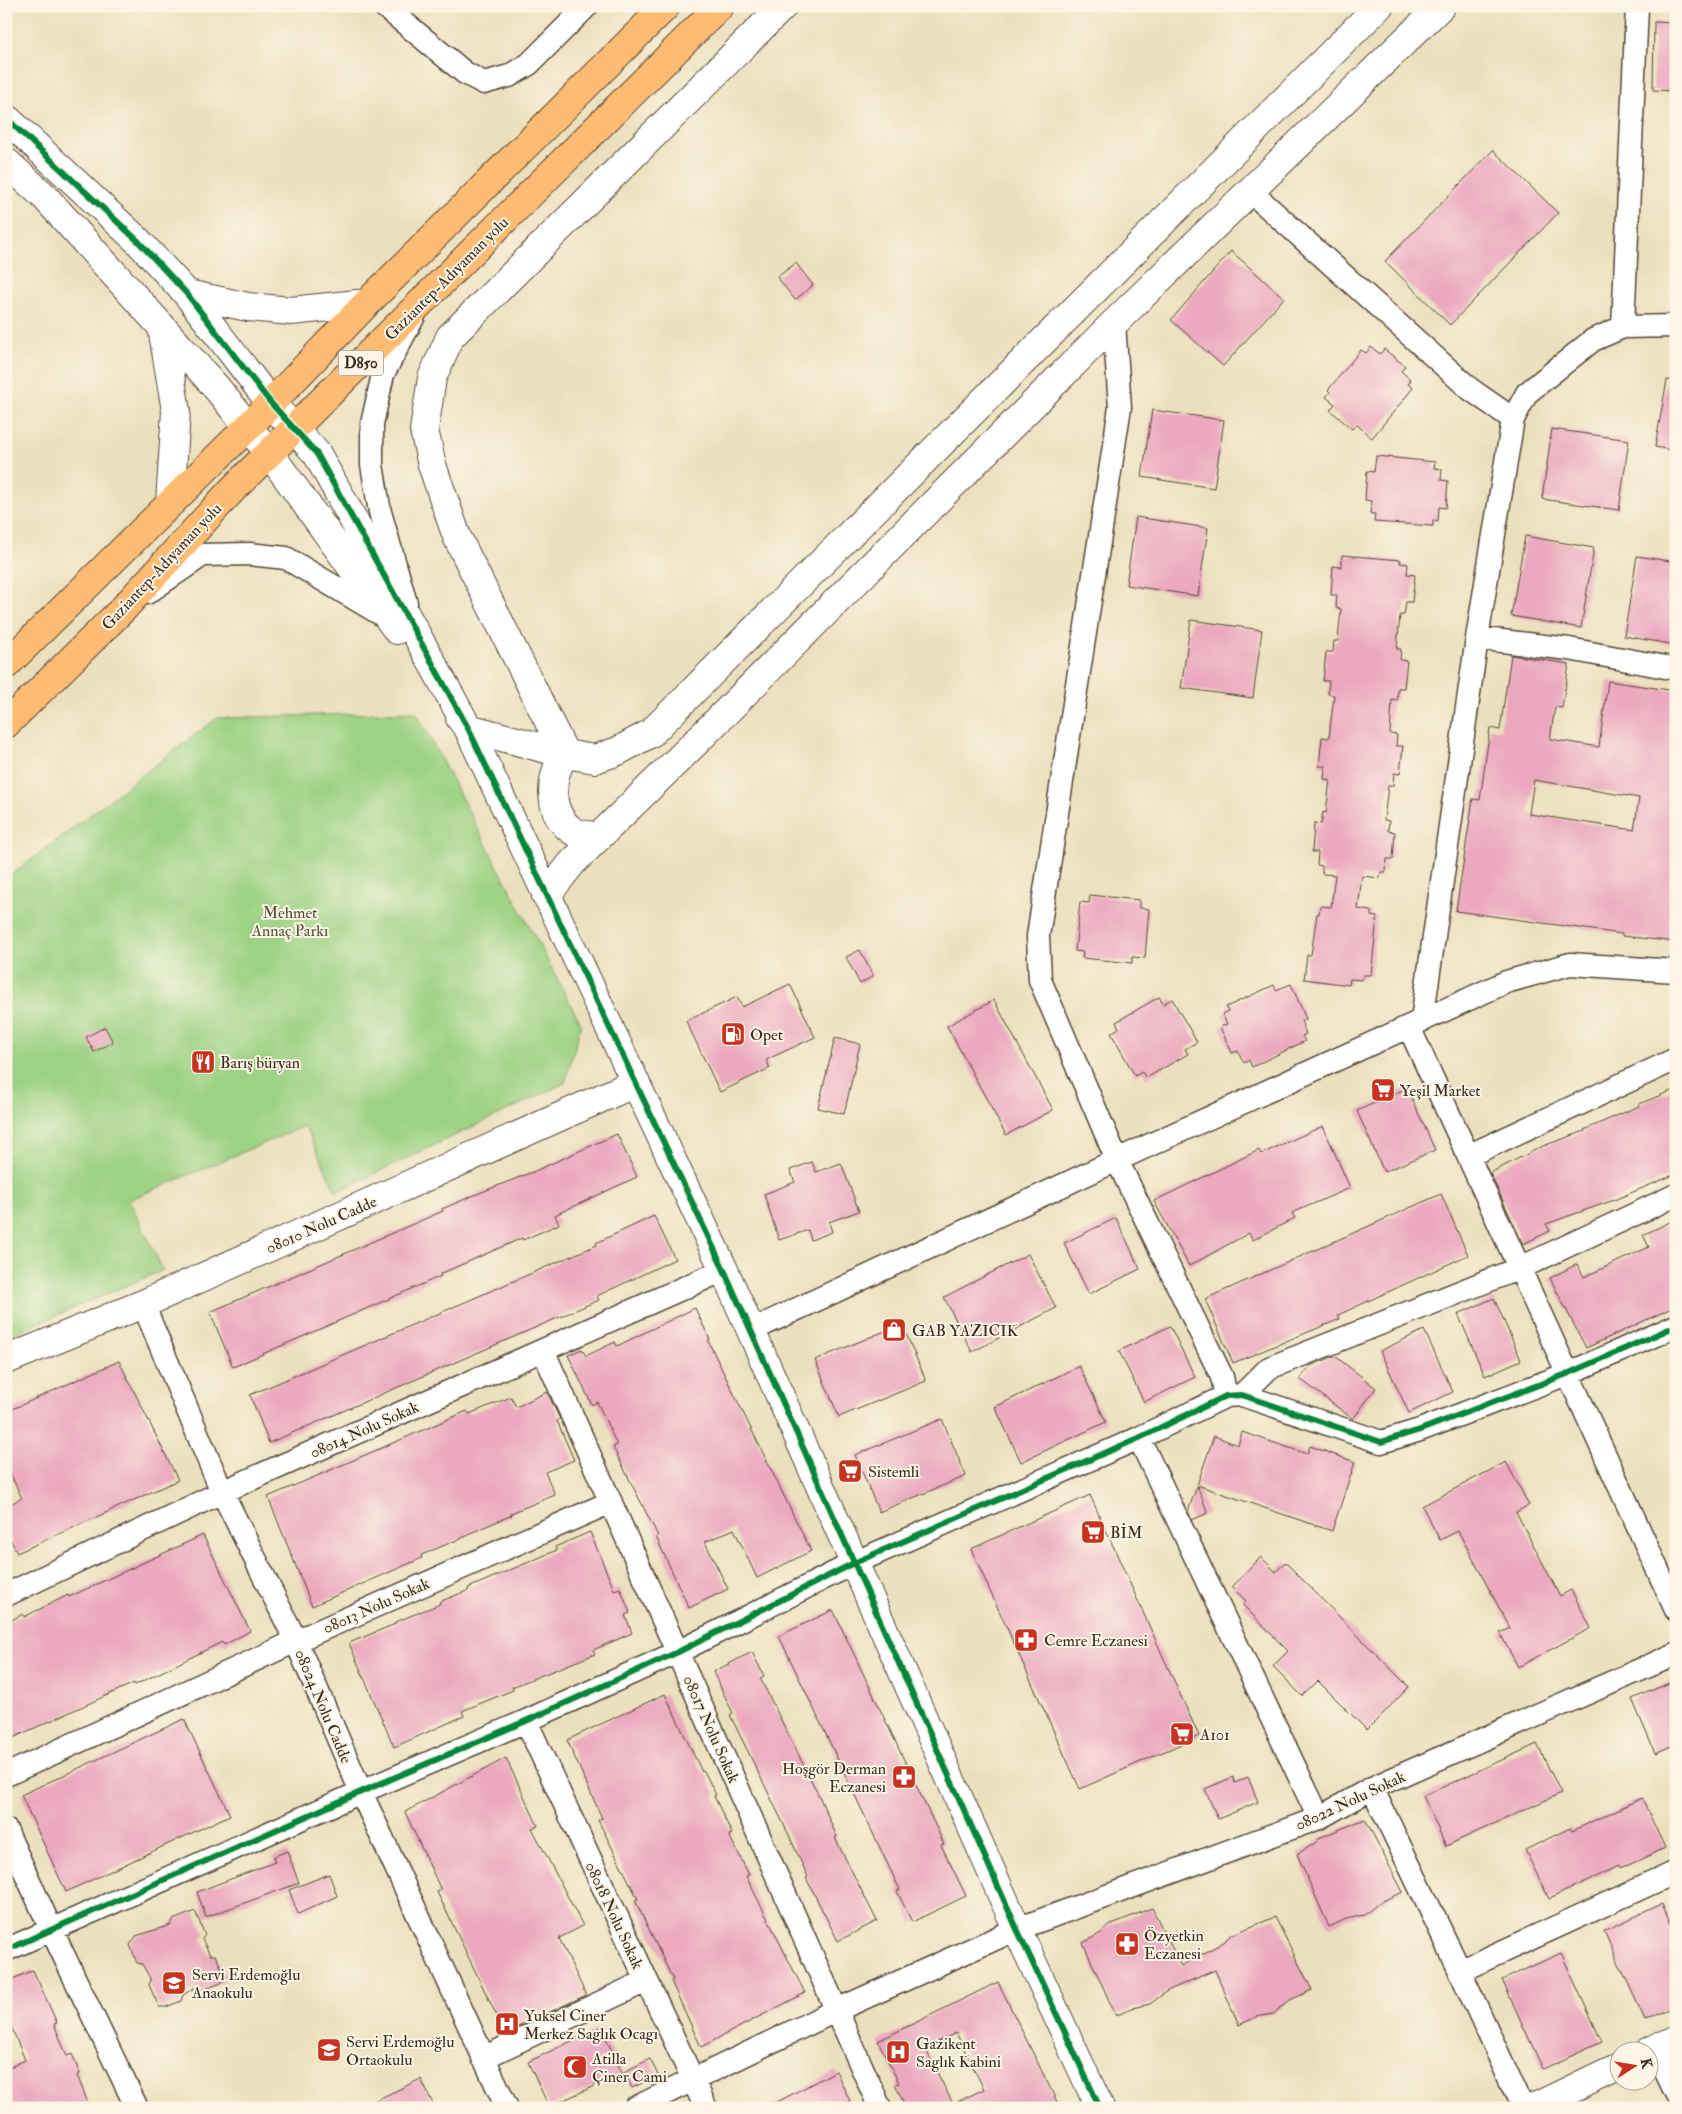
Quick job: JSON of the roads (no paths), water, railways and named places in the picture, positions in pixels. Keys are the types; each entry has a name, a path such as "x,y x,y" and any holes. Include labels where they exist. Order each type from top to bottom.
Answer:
{"highway":[{"name":"D850","path":"6,665 249,426 367,303 666,6"},
{"name":"Gaziantep-Adıyaman yolu","path":"6,724 123,609 232,490 720,6"}],"street":[{"path":"384,6 465,73 484,83 509,76 529,64 588,6"},
{"path":"565,754 457,537 435,474 424,430 432,378 450,337 783,6"},
{"path":"6,162 44,196 249,426 468,728 565,754 595,759 618,751 652,733 1379,6"},
{"path":"546,896 572,863 1114,323 1441,6"},
{"path":"1624,327 1638,6"},
{"path":"8,117 138,241 187,294 270,402 317,454 468,728 634,1083 724,1270 1017,1929 1100,2108"},
{"path":"1250,191 1470,389 1513,419"},
{"path":"187,294 248,307 291,311 367,303"},
{"path":"414,630 380,512 372,464 372,424 383,374 420,304"},
{"path":"1114,323 1120,407 1038,936 1040,980 1117,1160 1222,1377 1234,1395 1381,1442 1420,1430 1566,1374 1676,1326"},
{"path":"1676,326 1624,327 1593,340 1527,393 1513,419 1415,1024 1468,1156 1520,1268 1566,1374 1676,1610"},
{"path":"162,327 176,411 170,503"},
{"path":"123,609 203,555 249,554 286,558 388,618"},
{"path":"1477,638 1569,649 1676,668"},
{"path":"565,754 557,765 552,779 554,802 561,821 574,832 599,837"},
{"path":"750,1331 1506,982 1570,964 1676,971"},
{"path":"1468,1156 1676,1059"},
{"name":"08010 Nolu Cadde","path":"6,1360 143,1304 634,1083"},
{"path":"6,1950 678,1652 854,1563 1234,1395 1269,1368 1520,1268 1676,1195"},
{"name":"08014 Nolu Sokak","path":"6,1595 222,1492 724,1270"},
{"name":"08024 Nolu Cadde","path":"143,1304 222,1492 296,1641 361,1792 507,2108"},
{"name":"08017 Nolu Sokak","path":"543,1350 880,2108"},
{"path":"1139,1438 1319,1818"},
{"name":"08013 Nolu Sokak","path":"6,1775 296,1641 611,1502"},
{"name":"08022 Nolu Sokak","path":"635,2108 693,2078 837,2010 1017,1929 1319,1818 1372,1788 1676,1654"},
{"name":"08018 Nolu Sokak","path":"526,1721 706,2108"},
{"path":"1372,1788 1523,2108"},
{"path":"6,1830 137,2108"},
{"path":"1460,1971 1676,1872"},
{"path":"483,2058 646,1981"},
{"path":"1660,2047 1676,2093"},
{"path":"1533,2108 1610,2071"}],"place":[{"name":"Opet","path":"733,1034"},
{"name":"Barış büryan","path":"203,1062"},
{"name":"Yeşil Market","path":"1383,1090"},
{"name":"GAB YAZICIK","path":"894,1330"},
{"name":"Sistemli","path":"850,1471"},
{"name":"BİM","path":"1093,1532"},
{"name":"Cemre Eczanesi","path":"1026,1640"},
{"name":"A101","path":"1182,1734"},
{"name":"Hoşgör Derman Eczanesi","path":"904,1777"},
{"name":"Özyetkin Eczanesi","path":"1127,1944"},
{"name":"Servi Erdemoğlu Anaokulu","path":"174,1983"},
{"name":"Yuksel Ciner Merkez Saglık Ocagı","path":"507,2024"},
{"name":"Servi Erdemoğlu Ortaokulu","path":"329,2050"},
{"name":"Gazikent Saglık Kabini","path":"898,2052"},
{"name":"Atilla Çiner Cami","path":"575,2067"}],"park label":[{"name":"Mehmet Annaç Parkı","path":"290,921"}]}
